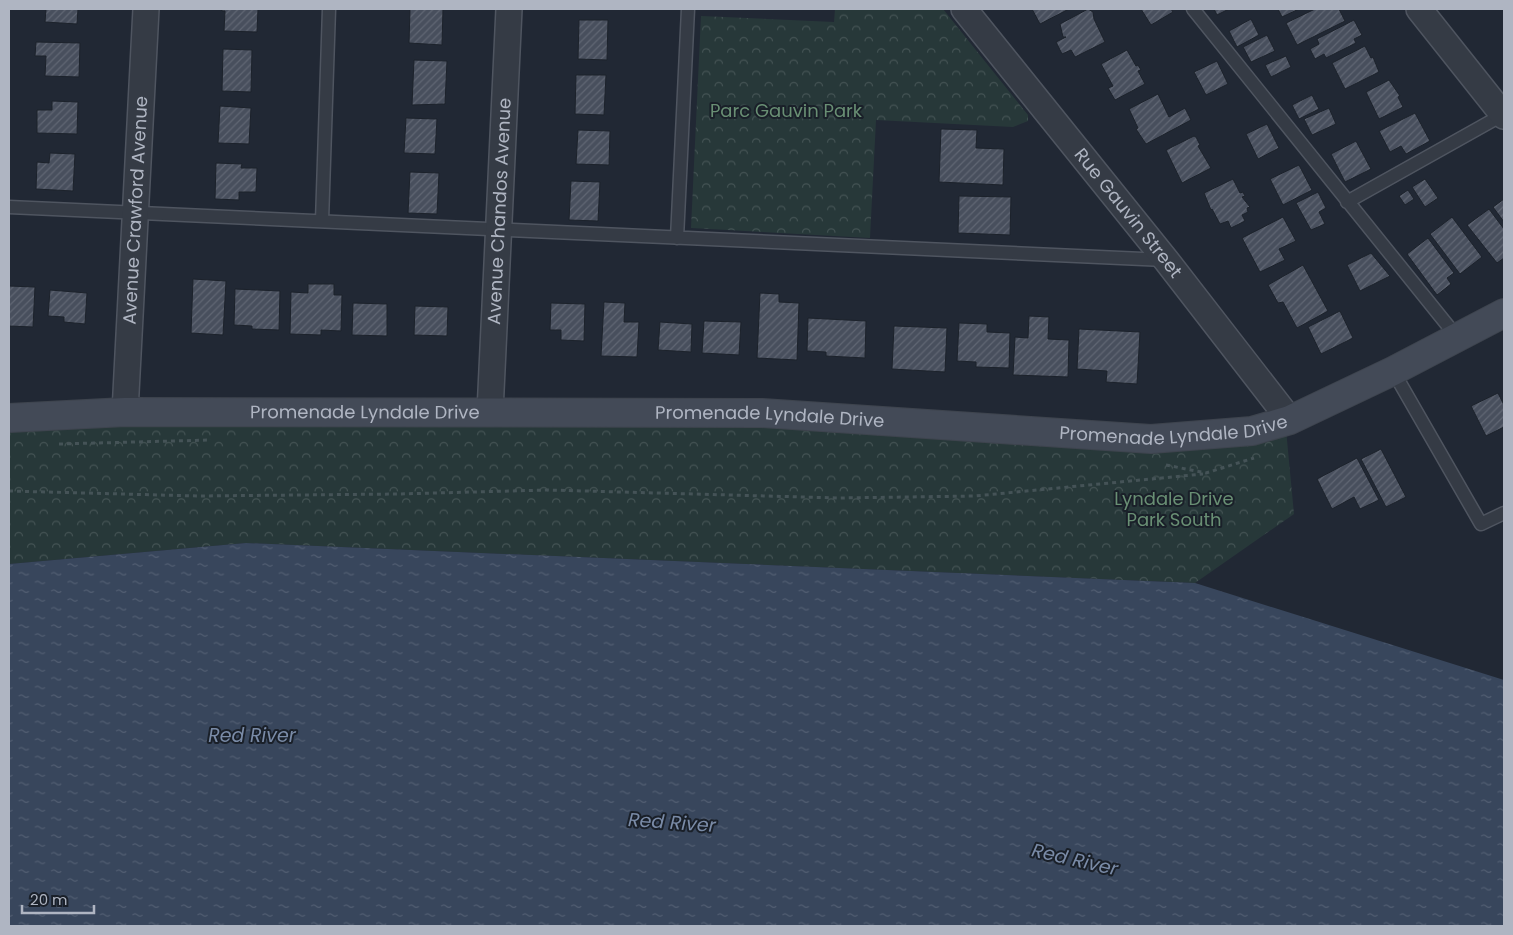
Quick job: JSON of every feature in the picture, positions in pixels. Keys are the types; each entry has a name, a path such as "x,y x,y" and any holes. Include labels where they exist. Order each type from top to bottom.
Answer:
{"street":[{"name":"Avenue Crawford Avenue","path":"125,412 146,9"},
{"name":"Avenue Chandos Avenue","path":"490,412 509,9"},
{"name":"Rue Gauvin Street","path":"964,9 1166,260 1290,420"},
{"path":"1419,9 1504,114"},
{"name":"Promenade Lyndale Drive","path":"9,418 125,412 762,413 1151,439 1252,431 1290,420 1394,371 1504,313"}],"lane":[{"path":"322,222 329,9"},
{"path":"677,238 688,9"},
{"path":"1193,9 1457,337"},
{"path":"1347,202 1504,114"},
{"path":"9,207 1166,260"},
{"path":"1394,371 1481,524 1504,513"}],"path":[{"path":"9,491 198,496 548,490 838,498 975,496 1206,473 1256,458 1252,431"},
{"path":"56,444 220,440"},
{"path":"1164,464 1206,473"}],"green space":[{"name":"Parc Gauvin Park","path":"835,9 943,9 1028,115 1028,121 1013,127 876,120 870,238 691,228 701,16 834,22"},
{"name":"Lyndale Drive Park South","path":"490,412 1151,439 1285,419 1294,514 1195,583 246,543 9,564 9,418"}],"water":[{"name":"Red River","path":"246,543 1195,583 1504,680 1504,926 9,926 9,564"}],"building":[{"path":"46,9 78,9 77,24 45,22"},
{"path":"222,9 258,9 257,32 224,31 225,11 222,11"},
{"path":"410,9 443,9 442,45 409,43"},
{"path":"1032,9 1069,9 1040,24"},
{"path":"1088,9 1093,12 1094,19 1105,42 1075,57 1071,50 1062,54 1056,42 1066,37 1063,37 1060,24"},
{"path":"1141,9 1171,9 1173,12 1151,25"},
{"path":"1214,9 1229,9 1217,15"},
{"path":"1278,9 1299,9 1282,17"},
{"path":"1315,9 1339,9 1345,21 1297,45 1286,23"},
{"path":"1251,19 1259,35 1237,47 1229,31"},
{"path":"579,20 608,20 607,60 578,59"},
{"path":"1354,20 1362,35 1354,39 1356,43 1326,58 1324,54 1315,59 1310,49 1319,44 1317,39"},
{"path":"1267,35 1275,51 1251,62 1243,47"},
{"path":"36,42 80,43 79,77 45,76 46,56 35,56"},
{"path":"1365,46 1371,58 1373,57 1379,72 1345,89 1332,63"},
{"path":"223,49 252,50 251,92 222,91"},
{"path":"1127,50 1136,66 1138,65 1141,70 1138,71 1145,84 1115,100 1108,88 1113,86 1101,64"},
{"path":"1286,56 1291,67 1271,77 1265,65"},
{"path":"414,60 447,61 445,104 412,105"},
{"path":"1217,61 1228,84 1206,95 1194,72"},
{"path":"576,75 606,75 604,115 575,114"},
{"path":"1389,80 1400,96 1398,97 1403,107 1379,119 1366,92"},
{"path":"1158,94 1169,117 1185,108 1191,120 1146,144 1136,129 1138,128 1129,109"},
{"path":"1312,95 1319,109 1299,119 1292,105"},
{"path":"52,101 78,102 77,134 37,133 37,110 52,110"},
{"path":"220,106 251,108 249,144 218,143"},
{"path":"1329,108 1336,124 1312,135 1304,119"},
{"path":"1415,113 1430,141 1406,154 1401,146 1390,152 1379,131"},
{"path":"406,118 437,119 435,154 404,153"},
{"path":"1267,124 1279,148 1258,159 1246,134"},
{"path":"941,129 977,130 976,148 1004,149 1003,185 939,182"},
{"path":"578,130 610,131 609,165 576,164"},
{"path":"1194,136 1211,168 1182,183 1166,150"},
{"path":"1356,141 1371,169 1345,182 1331,154"},
{"path":"50,153 75,154 73,191 36,189 37,162 49,163"},
{"path":"216,163 242,164 241,168 257,168 256,192 239,192 239,200 215,199"},
{"path":"1299,165 1312,190 1283,205 1270,179"},
{"path":"410,172 439,173 437,214 408,213"},
{"path":"1233,179 1240,193 1243,192 1245,196 1242,197 1250,207 1247,208 1248,212 1242,215 1245,221 1231,228 1228,221 1220,224 1211,210 1204,193"},
{"path":"1425,179 1438,198 1425,207 1412,187"},
{"path":"571,181 600,182 598,221 569,220"},
{"path":"1408,190 1414,199 1405,205 1399,196"},
{"path":"1318,192 1326,208 1319,212 1325,224 1311,230 1296,203"},
{"path":"959,196 1011,197 1010,235 958,233"},
{"path":"1504,199 1504,222 1493,207"},
{"path":"1489,209 1504,229 1504,258 1497,263 1467,225"},
{"path":"1283,217 1296,241 1279,249 1285,260 1260,272 1242,238"},
{"path":"1452,217 1482,257 1460,274 1430,234"},
{"path":"1428,238 1454,273 1447,278 1451,284 1437,295 1407,254"},
{"path":"1371,253 1390,276 1360,291 1347,265"},
{"path":"1303,265 1328,311 1297,328 1283,302 1278,303 1268,285"},
{"path":"193,279 226,281 223,335 191,333"},
{"path":"308,284 334,284 334,295 342,295 341,331 321,330 321,335 290,334 291,292 308,293"},
{"path":"9,286 35,287 33,327 9,326"},
{"path":"235,289 280,291 279,330 252,329 252,326 234,325"},
{"path":"50,290 87,293 85,324 64,322 64,317 48,316"},
{"path":"760,293 779,294 779,302 799,303 797,360 757,358"},
{"path":"604,302 625,303 624,322 639,322 637,357 601,356"},
{"path":"353,303 387,304 387,336 352,335"},
{"path":"551,303 585,304 584,341 561,340 561,330 550,330"},
{"path":"415,306 448,307 447,336 414,335"},
{"path":"1340,311 1353,338 1321,354 1308,327"},
{"path":"1029,316 1049,317 1048,339 1069,340 1068,377 1013,375 1015,337 1028,338"},
{"path":"808,318 866,321 865,358 826,356 826,352 807,351"},
{"path":"704,321 741,322 739,355 702,353"},
{"path":"660,322 692,324 691,352 658,350"},
{"path":"959,323 987,324 987,332 1010,333 1009,368 976,367 976,362 957,361"},
{"path":"894,326 947,328 945,372 892,369"},
{"path":"1079,329 1140,332 1137,384 1106,382 1107,371 1077,369"},
{"path":"1498,393 1504,405 1504,427 1486,436 1471,406"},
{"path":"1381,449 1406,497 1386,507 1361,459"},
{"path":"1357,458 1379,500 1360,509 1354,497 1332,509 1317,479"}]}
